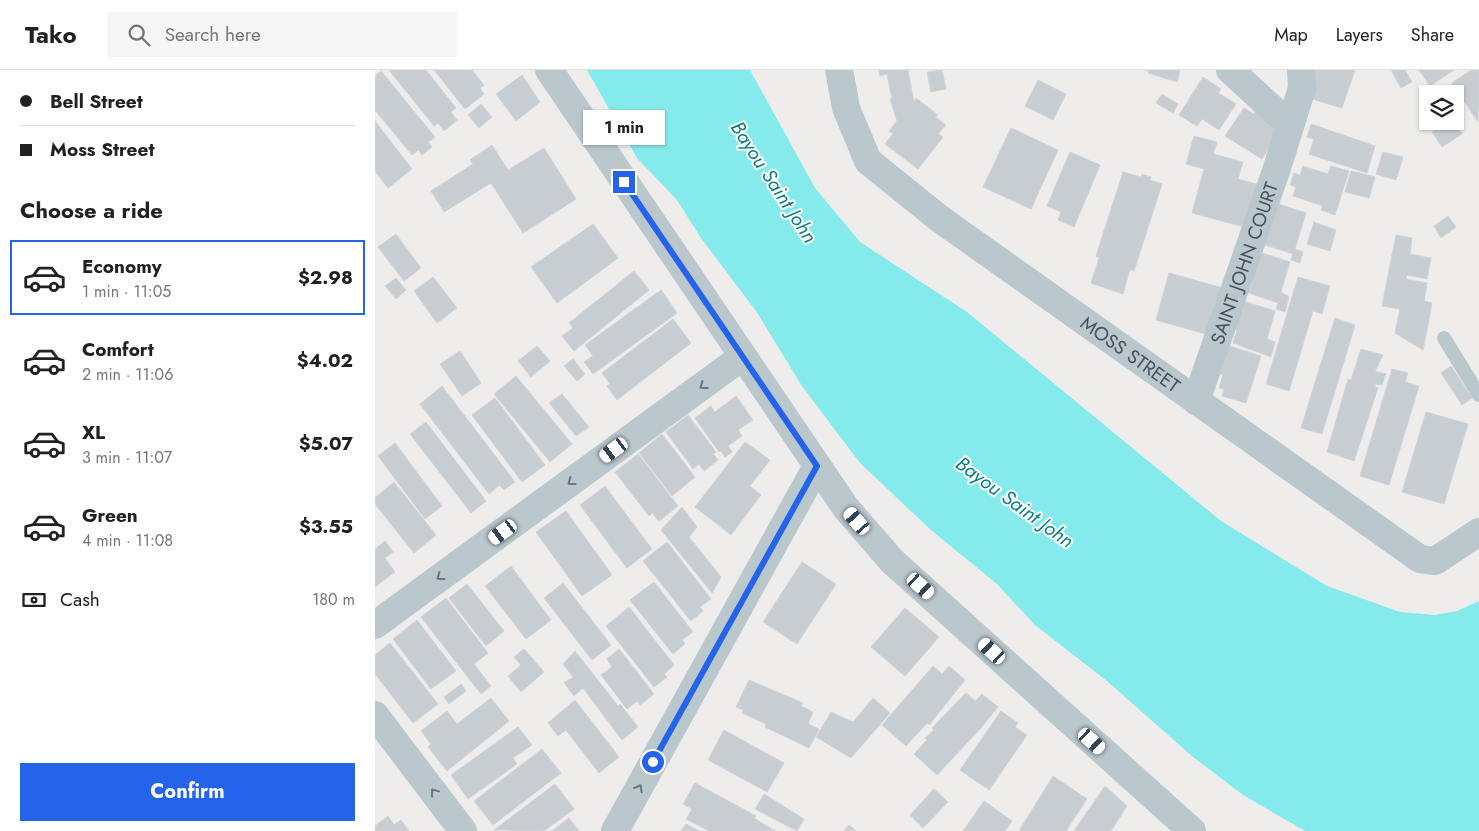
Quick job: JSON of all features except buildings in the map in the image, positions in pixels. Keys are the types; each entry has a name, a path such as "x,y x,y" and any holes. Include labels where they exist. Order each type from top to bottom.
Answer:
{"street":[{"path":"549,70 846,508 892,561 1192,831"},
{"name":"MOSS STREET","path":"839,70 846,108 868,161 940,219 1420,559 1435,561 1479,532"},
{"path":"1229,70 1290,125"},
{"name":"SAINT JOHN COURT","path":"1196,400 1302,88 1301,70"},
{"path":"375,625 742,357"},
{"path":"615,831 817,466"},
{"path":"375,715 463,831"}],"lane":[{"path":"1444,338 1479,395"}],"water":[{"name":"Bayou Saint John","path":"587,70 750,70 815,188 860,242 967,312 1221,521 1327,586 1400,612 1435,615 1457,611 1479,601 1479,831 1305,831 1243,795 1193,757 1107,681 1035,625 997,584 931,530 860,463 802,386 756,311 701,238 677,200 637,158"}],"route":[{"path":"624,182 817,466 653,762"}]}
